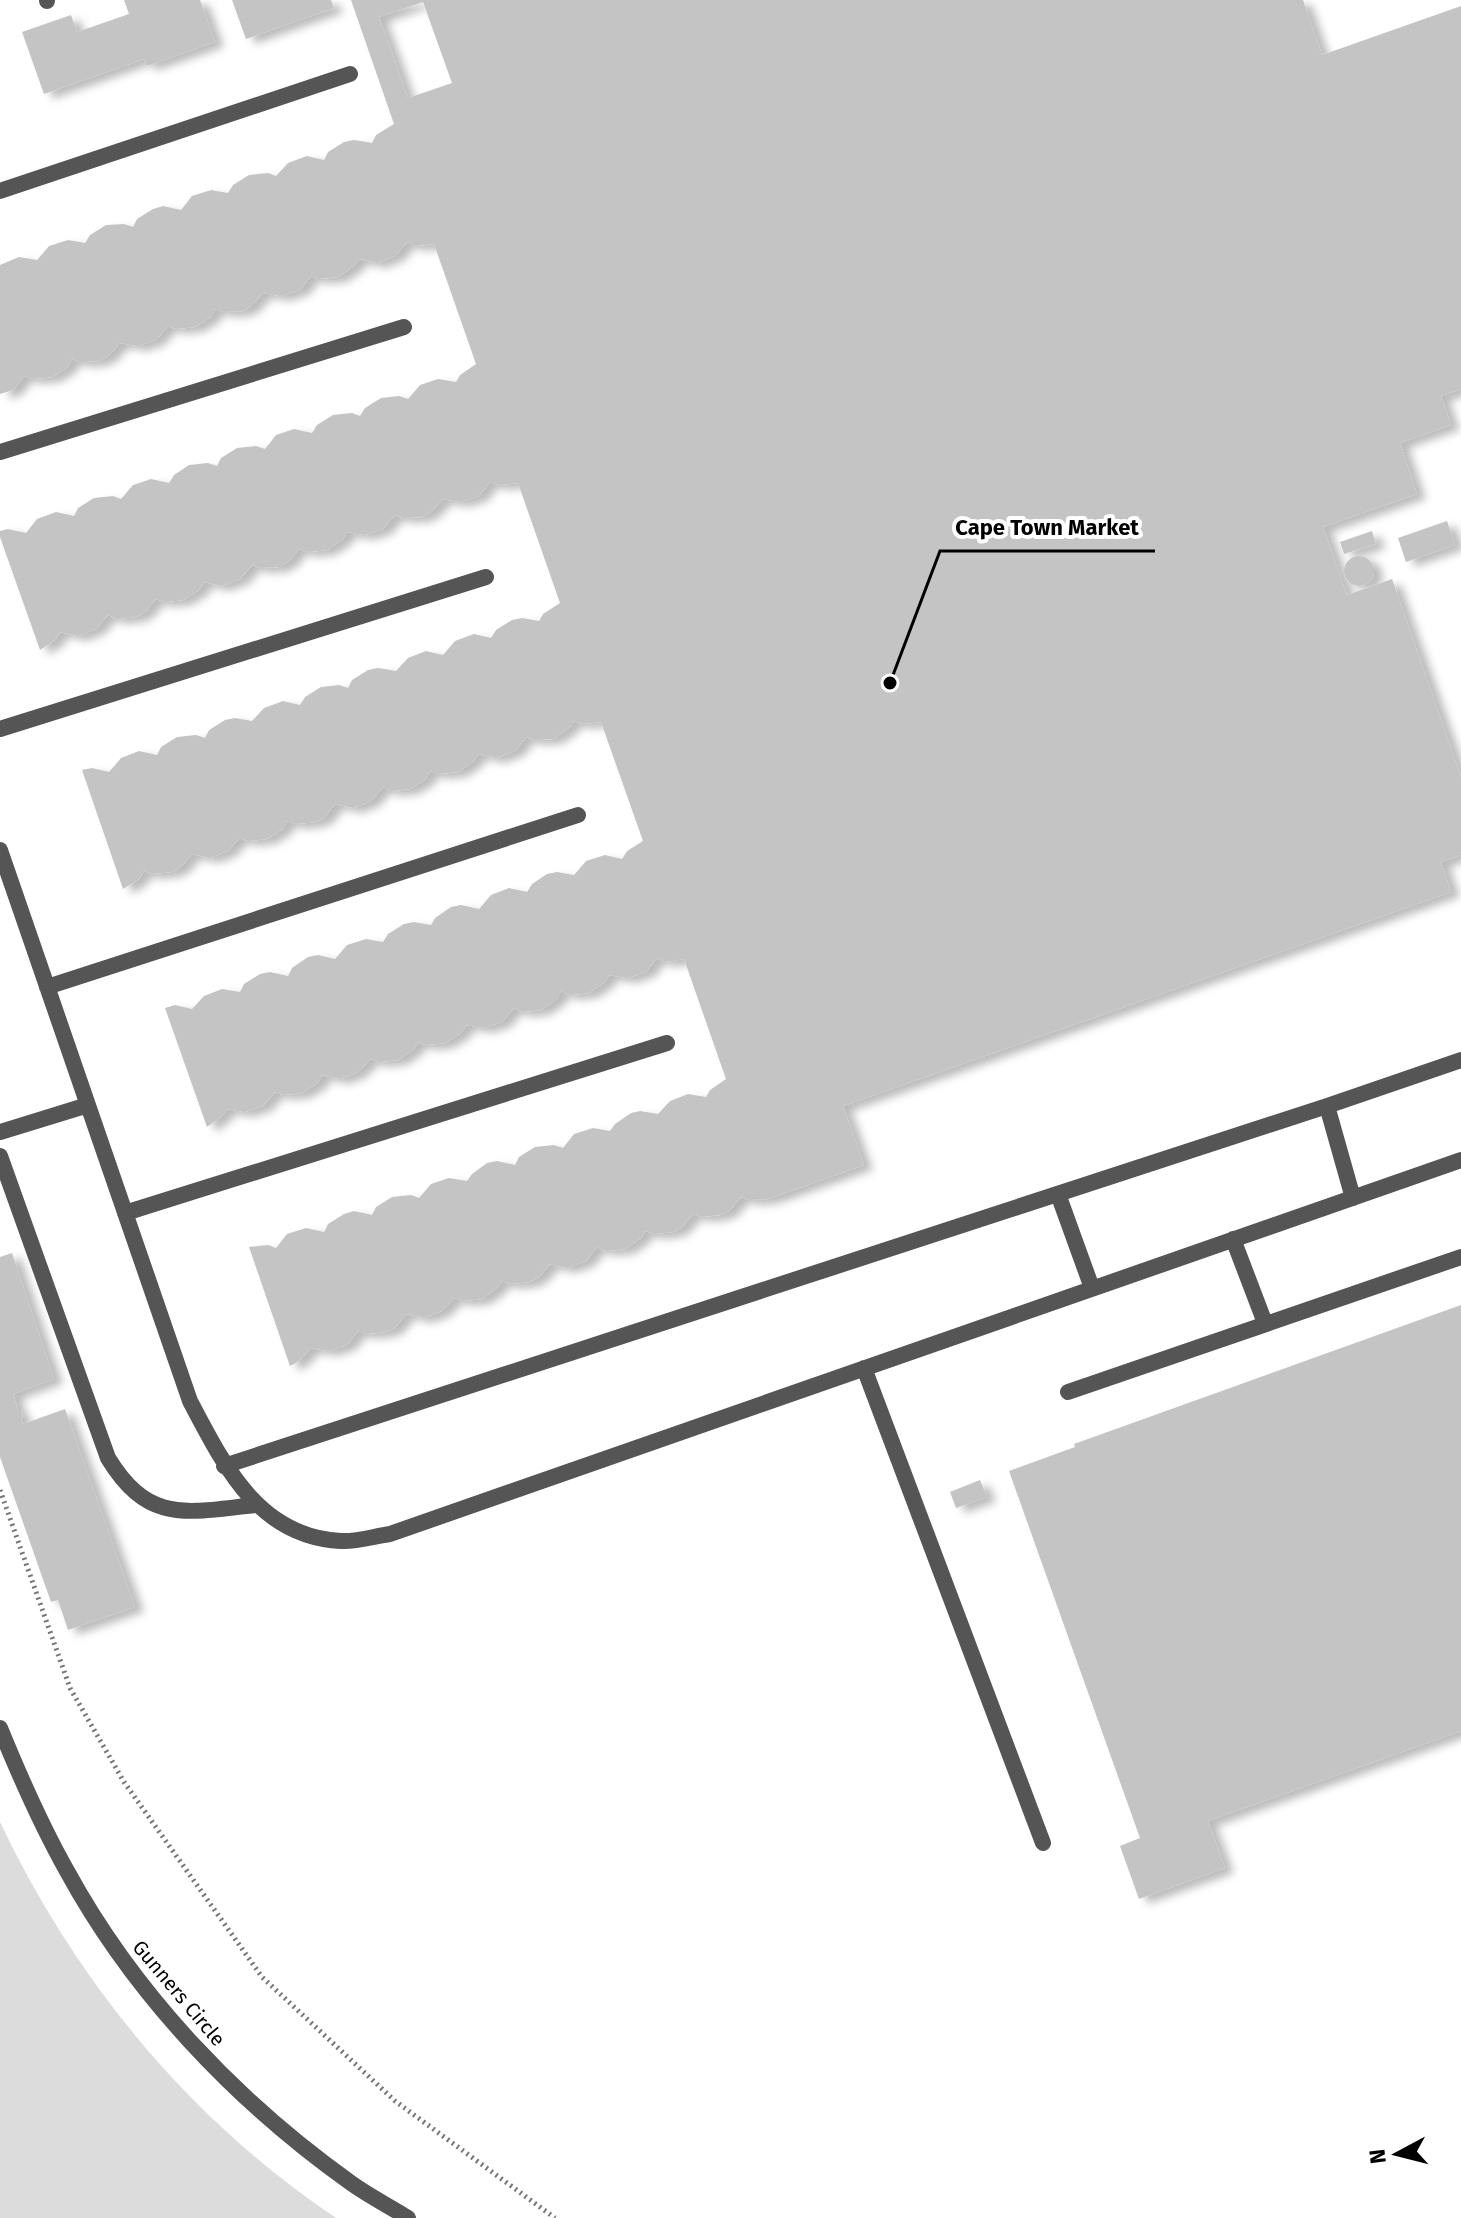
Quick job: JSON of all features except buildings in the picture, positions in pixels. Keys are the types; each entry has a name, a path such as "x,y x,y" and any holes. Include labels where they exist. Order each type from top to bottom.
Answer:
{"street":[{"path":"0,191 350,74"},
{"path":"0,452 404,327"},
{"path":"0,729 486,577"},
{"path":"47,987 578,815"},
{"path":"0,850 190,1401 224,1466 256,1505 303,1535 343,1542 390,1534 1461,1160"},
{"path":"125,1213 667,1043"},
{"path":"224,1466 1461,1060"},
{"path":"0,1132 88,1105"},
{"path":"1327,1106 1353,1198"},
{"path":"0,1156 108,1458 123,1482 140,1498 167,1509 197,1511 256,1505"},
{"path":"1058,1194 1092,1288"},
{"path":"1233,1239 1265,1323"},
{"path":"1068,1392 1461,1257"},
{"path":"864,1368 1043,1843"},
{"name":"Gunners Circle","path":"0,1728 27,1793 68,1873 116,1950 171,2018 235,2088 292,2138 353,2184 408,2218"}],"path":[{"path":"0,1490 70,1688 124,1782 262,1977 395,2101 555,2218"}],"shaded area":[{"path":"0,1822 30,1881 64,1937 141,2043 232,2137 282,2179 336,2218 0,2218"}],"place":[{"name":"Cape Town Market","path":"890,683"}]}
